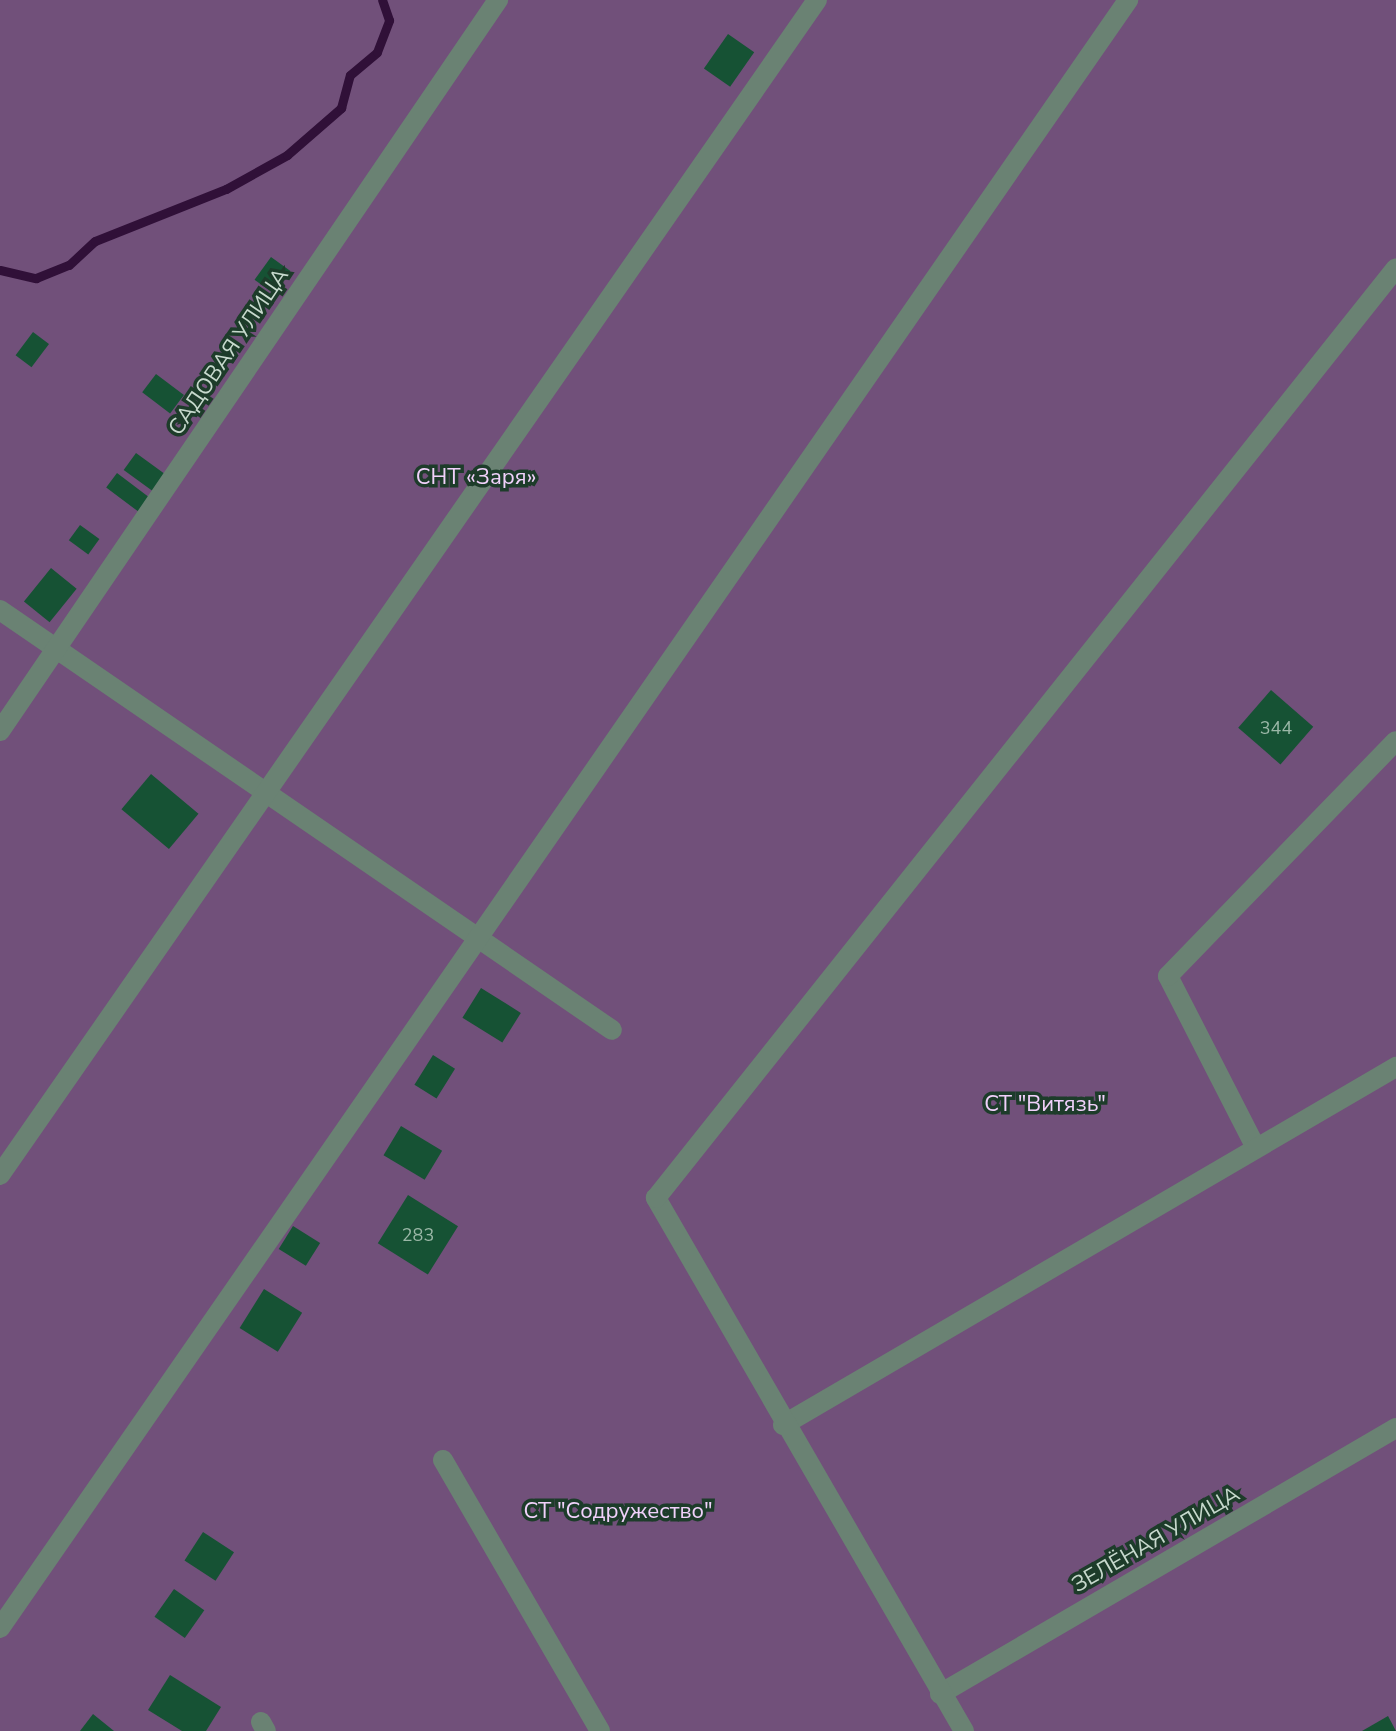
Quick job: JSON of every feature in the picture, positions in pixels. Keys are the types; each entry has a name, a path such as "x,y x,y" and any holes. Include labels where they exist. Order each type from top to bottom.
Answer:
{"street":[{"name":"САДОВАЯ УЛИЦА","path":"0,731 498,0"},
{"path":"0,1175 817,0"},
{"path":"0,1628 1128,0"},
{"path":"964,1731 783,1425 656,1198 1396,268"},
{"path":"0,610 612,1030"},
{"path":"1256,1148 1168,976 1396,741"},
{"path":"783,1425 1396,1067"},
{"name":"ЗЕЛЁНАЯ УЛИЦА","path":"940,1694 1396,1428"},
{"path":"443,1460 600,1731"}],"green space":[{"path":"0,0 1396,0 1396,1731 0,1731"}],"building":[{"path":"728,34 754,52 730,87 704,68"},
{"path":"271,257 290,271 274,294 255,280"},
{"path":"33,332 49,344 32,367 16,355"},
{"path":"156,374 184,395 170,413 142,392"},
{"path":"136,453 166,475 154,492 124,470"},
{"path":"117,473 150,498 139,512 106,487"},
{"path":"80,525 99,539 88,554 69,540"},
{"path":"51,568 77,589 50,622 24,601"},
{"path":"1271,690 1313,727 1280,764 1238,728"},
{"path":"151,774 198,814 169,849 121,809"},
{"path":"481,988 521,1013 502,1043 462,1018"},
{"path":"433,1055 455,1069 437,1098 414,1085"},
{"path":"401,1126 442,1151 425,1180 383,1155"},
{"path":"408,1195 458,1226 428,1275 378,1243"},
{"path":"293,1226 320,1243 306,1266 279,1249"},
{"path":"264,1289 302,1313 278,1352 240,1328"},
{"path":"203,1532 234,1552 216,1581 184,1561"},
{"path":"174,1589 204,1610 185,1638 154,1617"},
{"path":"170,1675 221,1707 206,1731 182,1731 148,1710"},
{"path":"93,1714 114,1731 80,1731"},
{"path":"1388,1716 1396,1731 1362,1731"}],"waterway":[{"path":"0,270 36,278 69,265 95,241 226,189 287,155 341,108 350,75 377,52 389,20 382,0"}],"park label":[{"name":"СНТ «Заря»","path":"476,478"},
{"name":"СТ \"Витязь\"","path":"1045,1105"},
{"name":"СТ \"Содружество\"","path":"618,1512"}]}
